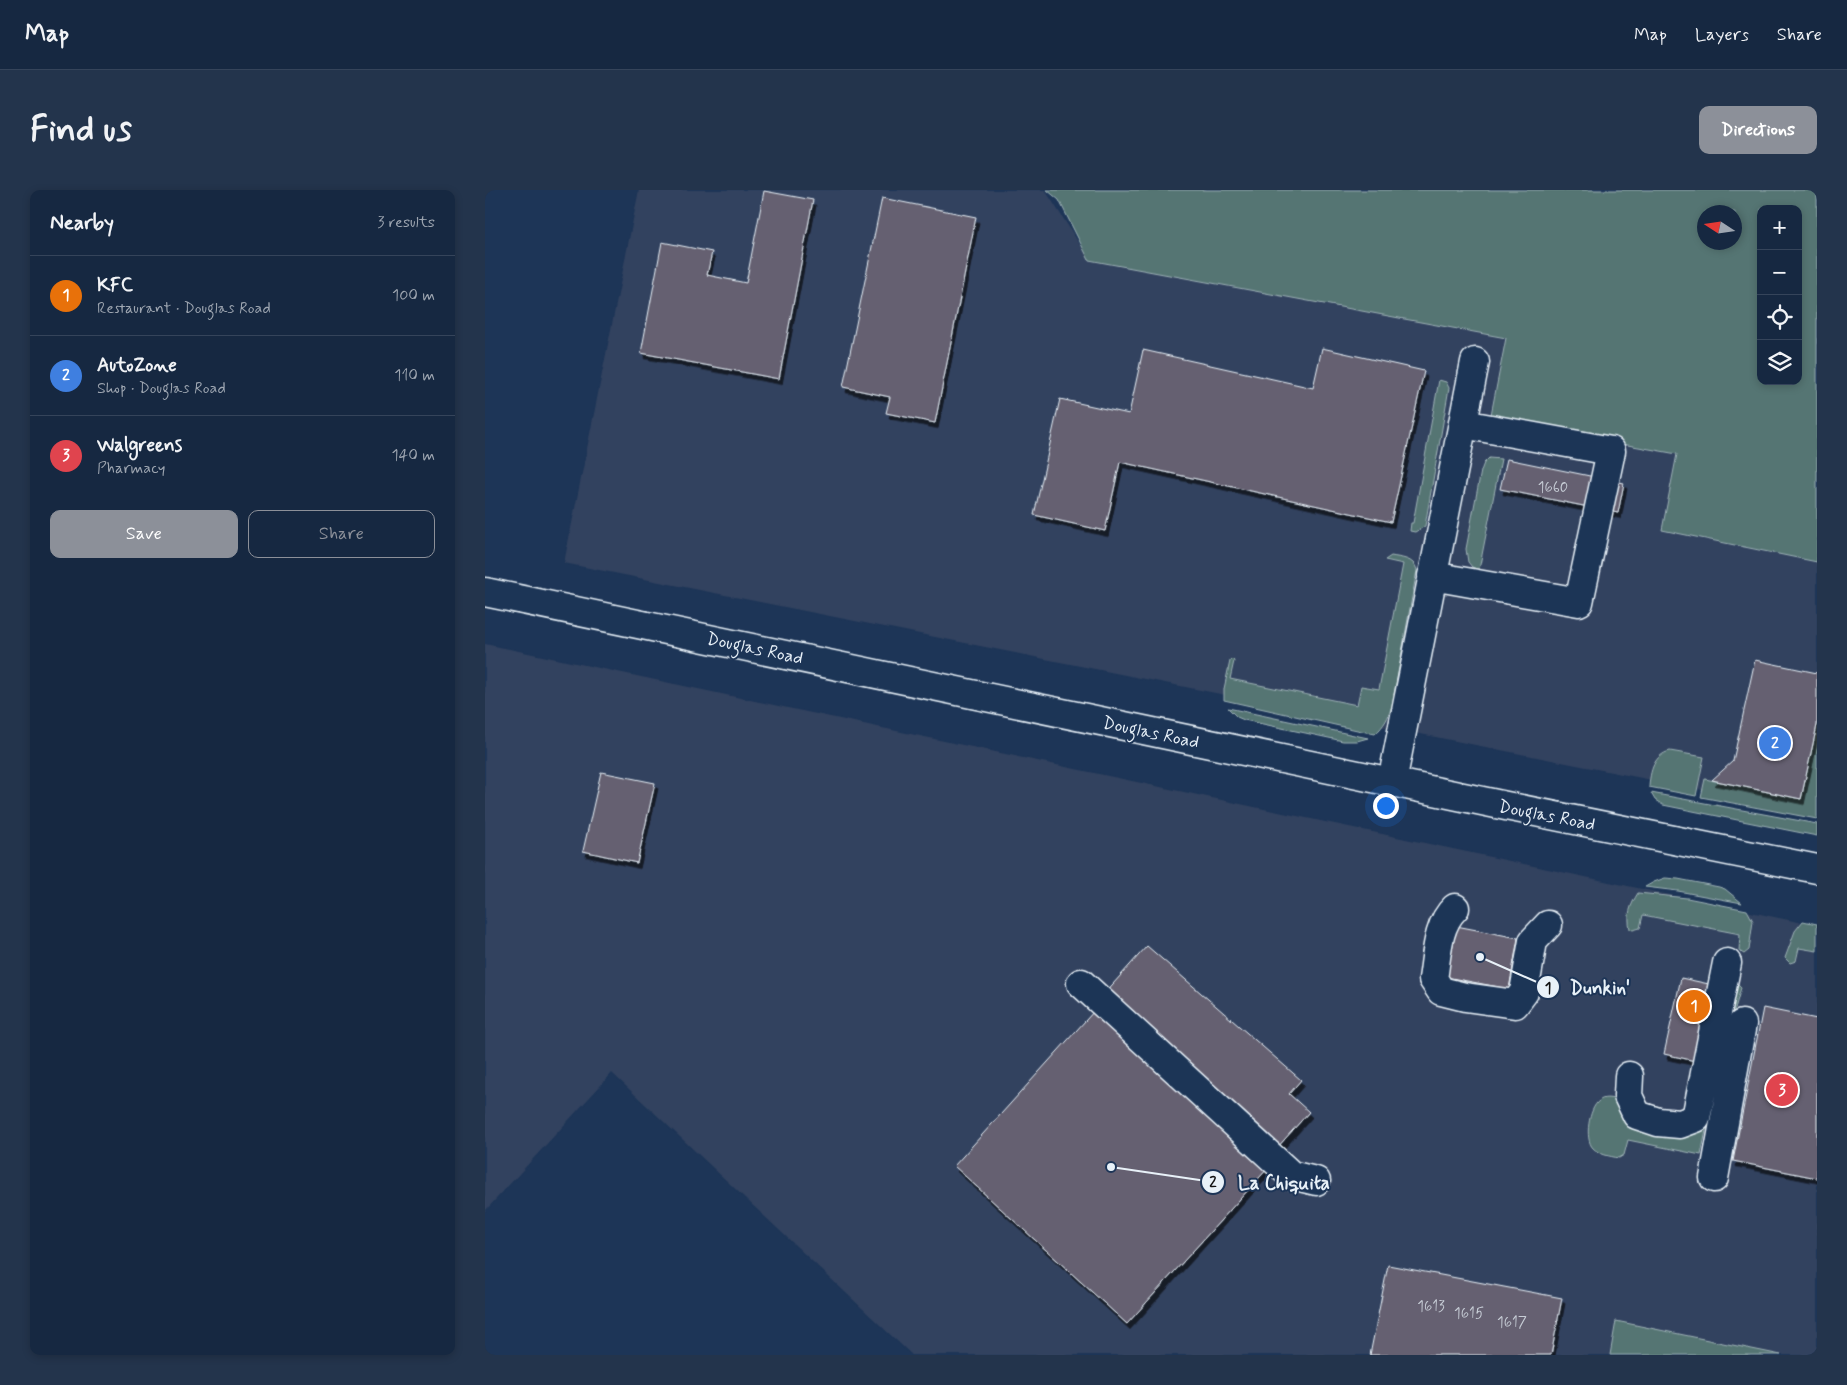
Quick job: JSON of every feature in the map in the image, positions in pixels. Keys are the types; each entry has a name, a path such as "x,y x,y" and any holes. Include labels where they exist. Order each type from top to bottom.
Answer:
{"street":[{"path":"1392,782 1475,362"},
{"path":"1433,576 1579,602 1611,451 1463,424"},
{"name":"Douglas Road","path":"485,592 1817,869"},
{"path":"1455,908 1447,915 1442,928 1433,979 1441,991 1465,997 1515,1004 1524,992 1533,942 1547,926"},
{"path":"1629,1076 1628,1096 1637,1115 1658,1122 1680,1124 1696,1118 1727,963"},
{"path":"1081,983 1291,1175 1316,1181"},
{"path":"1714,1178 1742,1024"}],"shaded area":[{"path":"639,190 1045,190 1090,260 1507,338 1490,420 1677,454 1663,530 1817,562 1817,813 564,563"},
{"path":"485,644 1817,926 1817,1355 912,1355 612,1073 485,1211"}],"green space":[{"path":"1047,190 1817,190 1817,562 1662,530 1677,454 1490,420 1506,338 1089,260 1059,200"},
{"path":"1439,380 1446,382 1449,388 1425,526 1415,532 1410,531 1411,523 1413,523"},
{"path":"1489,458 1501,459 1479,570 1472,567 1468,562 1466,549 1481,471 1484,463"},
{"path":"1391,556 1410,561 1417,570 1392,705 1386,721 1375,734 1224,700 1224,689 1232,659 1234,661 1230,679 1357,705 1361,686 1379,689 1403,564 1385,560"},
{"path":"1228,708 1368,738 1357,741 1343,741 1244,720 1237,717"},
{"path":"1817,725 1817,819 1701,797 1705,779 1801,799"},
{"path":"1670,751 1704,757 1696,796 1649,787 1650,775 1654,764 1660,756"},
{"path":"1651,793 1817,824 1817,836 1663,805 1655,800"},
{"path":"1665,878 1719,887 1725,889 1742,903 1645,887"},
{"path":"1638,893 1687,898 1747,910 1753,921 1749,950 1744,954 1739,951 1740,934 1643,915 1640,928 1630,929 1630,910"},
{"path":"1803,921 1817,924 1817,951 1799,948 1796,961 1790,963 1785,958 1795,931"},
{"path":"1734,984 1741,988 1719,1066 1701,1155 1628,1140 1624,1155 1619,1158 1605,1155 1593,1148 1590,1144 1588,1131 1590,1117 1596,1105 1604,1098 1614,1099 1683,1137"},
{"path":"1616,1321 1781,1355 1610,1355"}],"building":[{"path":"764,191 813,200 779,379 641,353 662,242 712,252 707,275 746,283"},
{"path":"882,198 976,217 935,423 886,413 890,397 843,387"},
{"path":"1322,348 1424,371 1391,522 1120,462 1105,531 1034,515 1060,399 1129,414 1143,350 1313,388"},
{"path":"1507,459 1624,483 1618,513 1500,489"},
{"path":"1755,660 1817,673 1817,725 1801,799 1712,780 1733,761"},
{"path":"601,772 655,783 637,863 583,851"},
{"path":"1451,925 1518,938 1509,989 1441,976"},
{"path":"1147,946 1301,1080 1289,1094 1309,1112 1276,1149 1104,994"},
{"path":"1681,978 1718,986 1700,1062 1664,1054"},
{"path":"1763,1008 1817,1019 1817,1178 1733,1161"},
{"path":"1095,1010 1268,1168 1127,1324 954,1166"},
{"path":"1388,1265 1562,1298 1551,1355 1370,1355"}],"place":[{"name":"AutoZone","path":"1775,743"},
{"name":"Dunkin'","path":"1480,957"},
{"name":"KFC","path":"1694,1006"},
{"name":"Walgreens","path":"1782,1090"},
{"name":"La Chiquita","path":"1111,1167"}]}
